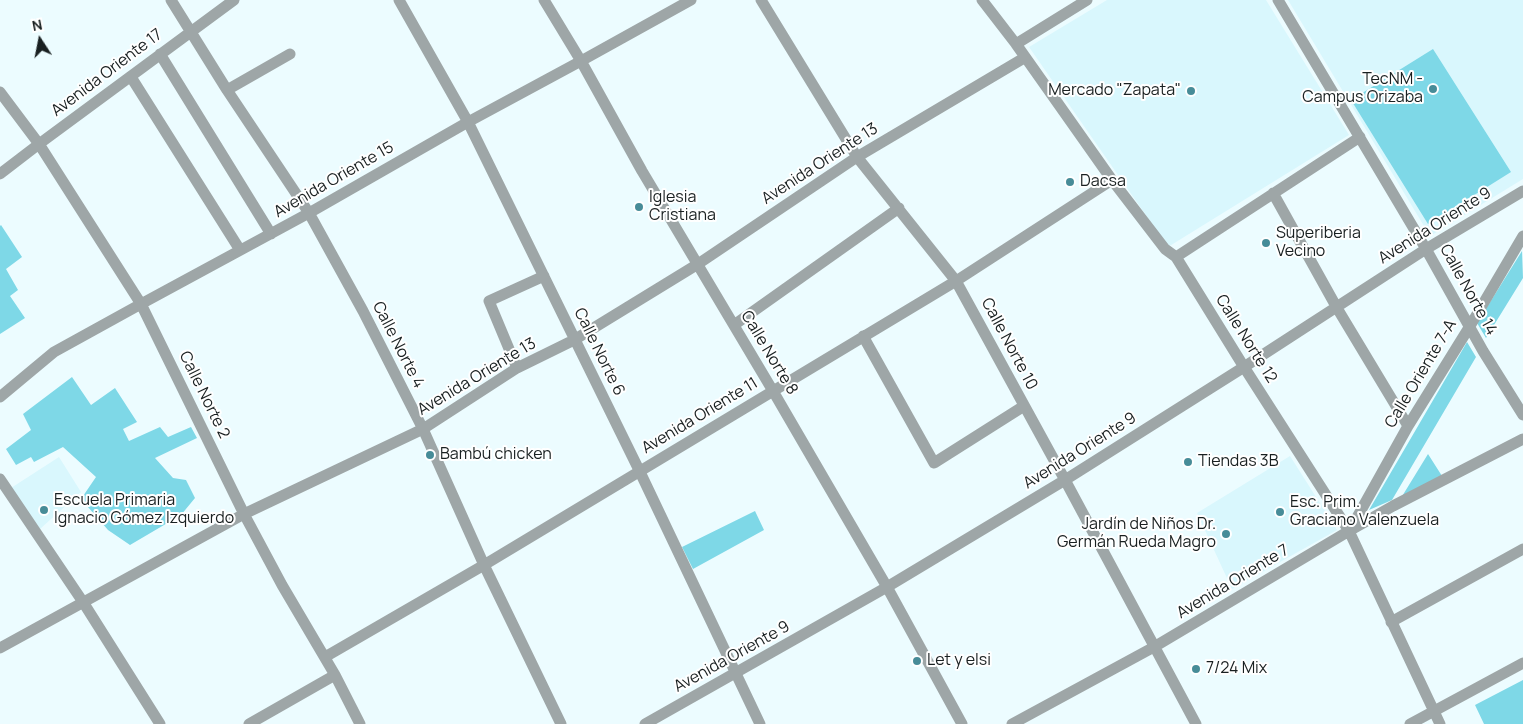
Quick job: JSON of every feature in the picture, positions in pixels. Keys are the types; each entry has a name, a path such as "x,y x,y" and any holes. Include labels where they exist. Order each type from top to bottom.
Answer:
{"street":[{"name":"Calle Norte 4","path":"171,0 227,90 309,213 363,311 423,429 484,565 561,724"},
{"name":"Avenida Oriente 17","path":"0,174 234,0"},
{"name":"Calle Norte 6","path":"399,0 468,122 640,472 760,724"},
{"name":"Calle Norte 8","path":"544,0 582,61 642,171 887,587 962,724"},
{"name":"Avenida Oriente 15","path":"0,397 54,352 271,234 468,122 691,0"},
{"name":"Calle Norte 10","path":"761,0 857,157 956,281 1196,724"},
{"name":"Calle Norte 12","path":"982,0 1016,44 1024,58 1112,180 1165,249 1176,257 1349,531 1440,724"},
{"path":"1016,44 1087,0"},
{"name":"Calle Norte 14","path":"1278,0 1523,416"},
{"path":"160,54 271,234"},
{"path":"227,90 290,54"},
{"name":"Avenida Oriente 13","path":"0,648 244,514 423,429 517,368 574,340 698,264 857,157 1024,58"},
{"path":"131,77 240,250"},
{"name":"Calle Norte 2","path":"0,92 39,144 141,304 244,514 282,585 335,675 360,724"},
{"path":"1176,257 1360,137"},
{"name":"Avenida Oriente 11","path":"325,657 484,565 956,281 1112,180"},
{"name":"Avenida Oriente 9","path":"645,724 887,587 1065,480 1337,308 1426,249 1523,191"},
{"path":"1273,193 1337,308 1408,426"},
{"path":"734,325 899,208"},
{"name":"Calle Oriente 7-A","path":"1349,531 1408,426 1523,236"},
{"path":"517,368 489,301 544,276"},
{"path":"863,336 934,463 1024,406"},
{"name":"Avenida Oriente 7","path":"1012,724 1154,648 1393,506 1523,439"},
{"path":"0,479 83,602 160,724"},
{"path":"1392,622 1523,549"},
{"path":"1410,724 1523,663"},
{"path":"250,724 335,675"}],"shaded area":[{"name":"Mercado \"Zapata\"","path":"1107,0 1266,0 1349,135 1168,247 1029,47"},
{"name":"TecNM - Campus Orizaba","path":"1288,0 1523,0 1523,179 1430,236"},
{"path":"1433,49 1511,172 1428,224 1351,100"},
{"path":"0,226 22,257 6,269 18,290 10,296 25,318 0,334"},
{"path":"1522,251 1523,278 1486,338 1477,323"},
{"path":"1467,342 1476,357 1392,500 1369,510"},
{"path":"72,377 91,405 115,388 137,422 123,429 129,441 160,427 168,437 191,427 197,438 155,458 173,478 186,480 195,498 181,515 130,545 108,530 81,499 96,477 63,447 34,462 31,457 16,465 6,449 31,430 23,414"},
{"path":"1428,454 1442,476 1401,498"},
{"name":"Esc. Prim. Graciano Valenzuela","path":"1290,456 1337,530 1232,589 1197,513"},
{"name":"Escuela Primaria Ignacio Gómez Izquierdo","path":"59,457 81,492 40,529 11,488"},
{"path":"755,511 764,530 693,569 682,547"},
{"path":"1523,680 1523,724 1484,724 1475,705"}],"place":[{"name":"TecNM - Campus Orizaba","path":"1433,89"},
{"name":"Mercado \"Zapata\"","path":"1191,91"},
{"name":"Dacsa","path":"1070,182"},
{"name":"Iglesia Cristiana","path":"639,207"},
{"name":"Superiberia Vecino","path":"1266,243"},
{"name":"Bambú chicken","path":"430,455"},
{"name":"Tiendas 3B","path":"1188,462"},
{"name":"Escuela Primaria Ignacio Gómez Izquierdo","path":"44,510"},
{"name":"Esc. Prim. Graciano Valenzuela","path":"1280,512"},
{"name":"Jardín de Niños Dr. Germán Rueda Magro","path":"1226,534"},
{"name":"Let y elsi","path":"917,661"},
{"name":"7/24 Mix","path":"1196,669"}]}
